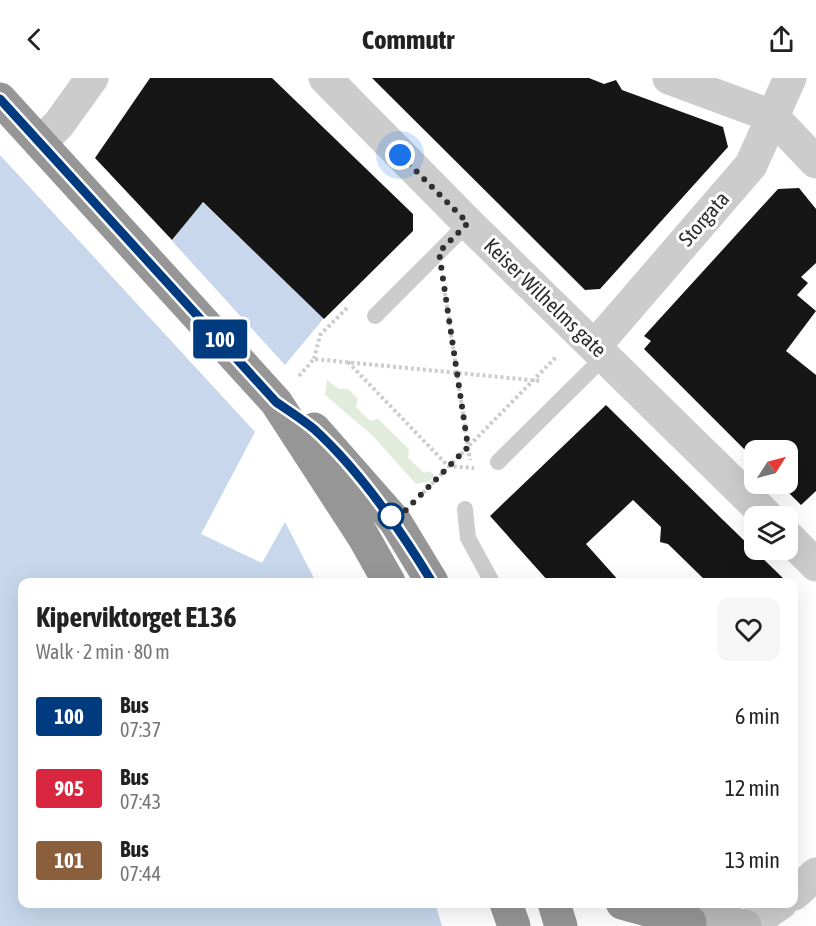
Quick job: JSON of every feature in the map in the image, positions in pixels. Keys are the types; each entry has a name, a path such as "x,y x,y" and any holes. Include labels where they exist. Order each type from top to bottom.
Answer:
{"highway":[{"path":"0,99 276,402 363,536 387,578"},
{"path":"276,402 314,429 395,521 430,578"},
{"path":"508,908 514,926"},
{"path":"556,908 561,926"},
{"path":"637,908 684,924"}],"main road":[{"path":"684,924 728,922 747,926"}],"street":[{"path":"40,143 59,124 92,78"},
{"name":"Keiser Wilhelms gate","path":"325,78 468,223 757,506"},
{"path":"669,78 772,116 816,162"},
{"name":"Storgata","path":"593,345 751,165 790,78"},
{"path":"798,547 816,565"},
{"path":"798,890 816,874"},
{"path":"747,926 774,908"}],"lane":[{"path":"375,316 468,223"},
{"path":"498,462 575,385 593,345"},
{"path":"465,509 468,538 490,578"},
{"path":"732,908 747,926"}],"path":[{"path":"439,252 471,467"},
{"path":"276,402 314,359 320,335 356,298 375,316"},
{"path":"395,521 533,380 593,345"},
{"path":"314,359 575,385"},
{"path":"348,362 448,466 491,470 498,462"}],"green space":[{"path":"327,380 339,389 348,389 358,399 356,407 370,421 378,419 409,449 408,458 424,473 430,471 435,476 430,481 416,484 373,436 325,395"}],"water":[{"path":"0,155 255,432 201,534 262,563 285,522 314,578 18,578 18,908 437,908 442,926 0,926"},
{"path":"202,202 324,318 285,365 172,241"}],"building":[{"path":"150,78 272,78 413,214 413,231 324,319 203,202 172,240 95,158"},
{"path":"372,78 589,78 604,84 616,80 622,90 723,127 728,147 600,289 585,290"},
{"path":"799,188 816,209 816,263 801,277 808,283 797,295 816,311 786,351 816,375 816,491 801,505 790,494 798,494 798,440 744,440 744,449 644,349 651,341 644,336 778,189"},
{"path":"606,405 744,540 744,560 765,560 783,578 703,578 668,544 660,542 661,527 633,500 586,544 616,578 545,578 490,516"}],"bus line":[{"name":"100","path":"0,99 276,402 314,429 395,521 430,578"}],"route":[{"path":"391,516 395,521 468,447 439,252 468,223 400,155"}]}
